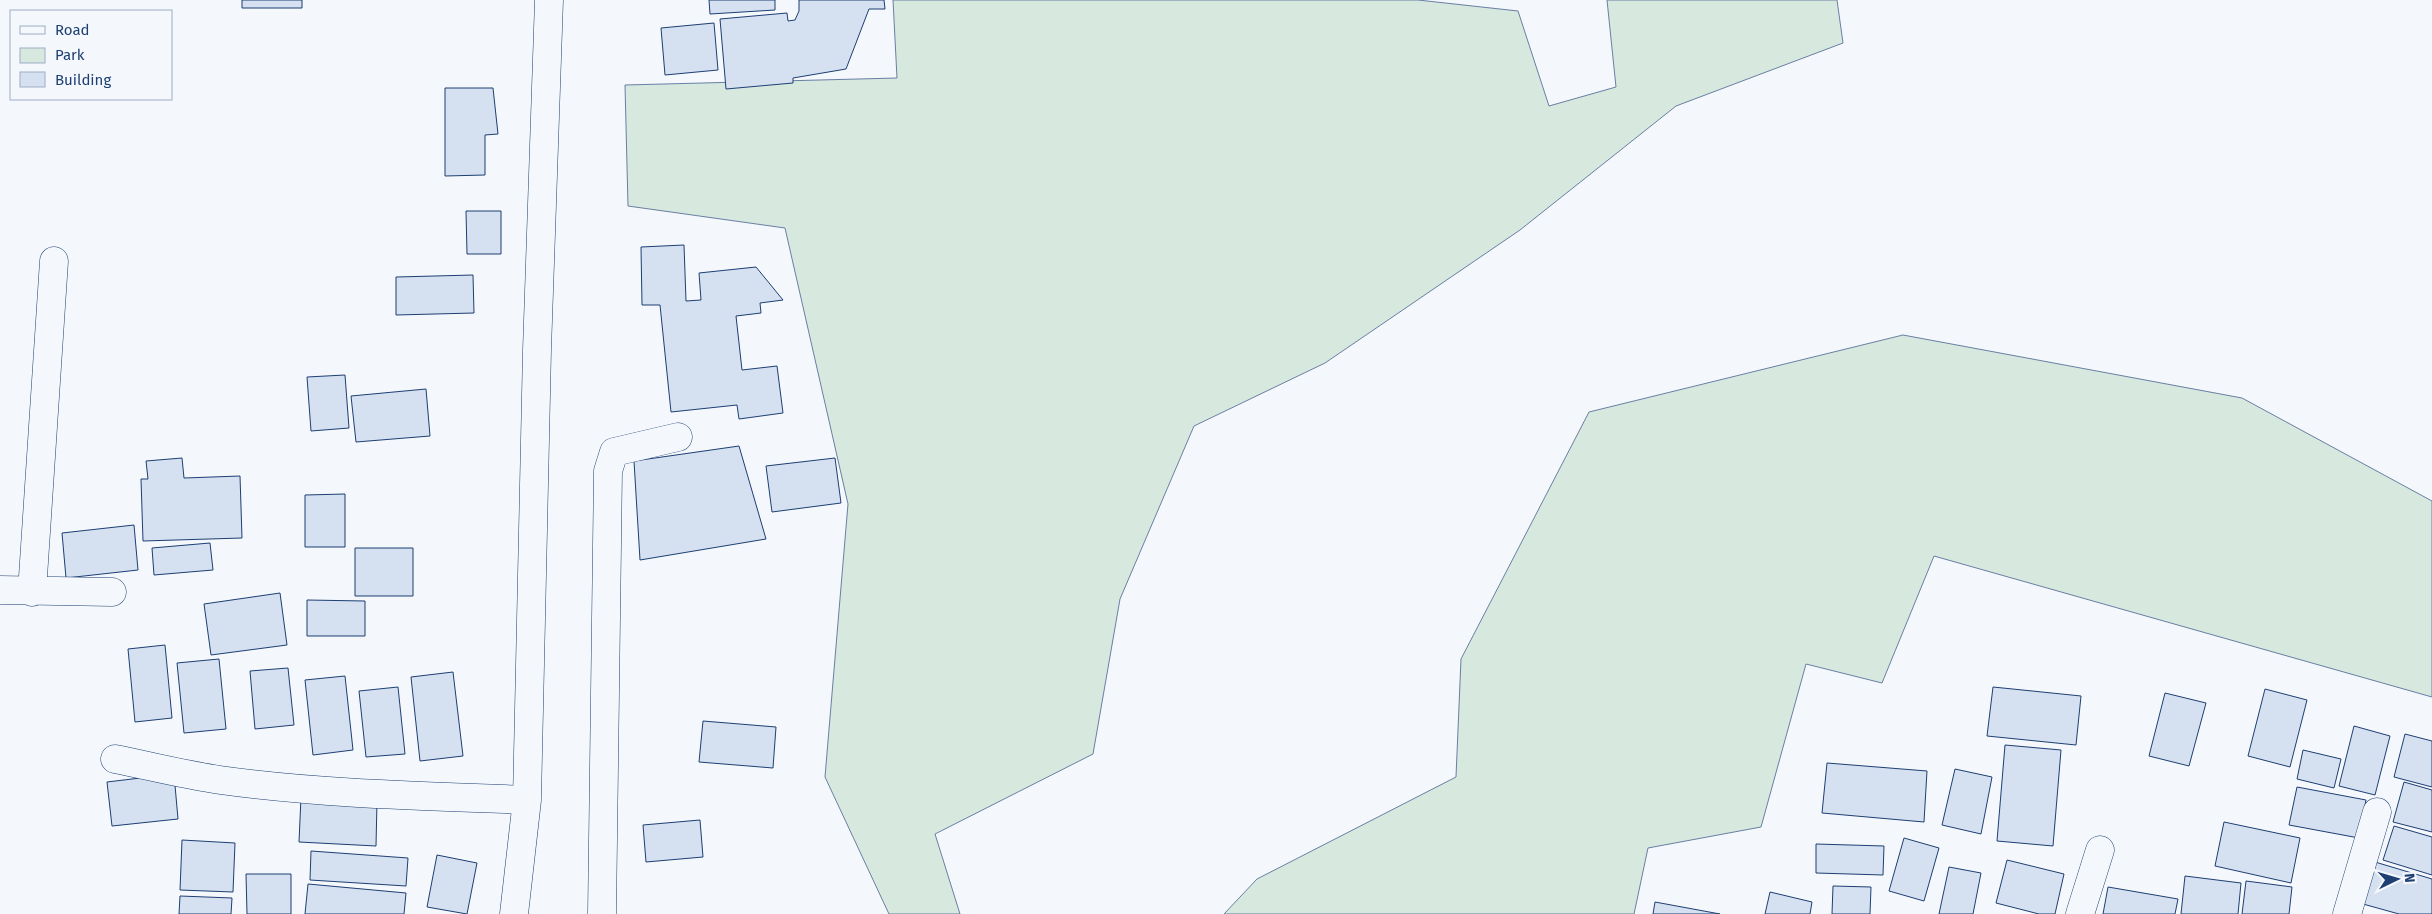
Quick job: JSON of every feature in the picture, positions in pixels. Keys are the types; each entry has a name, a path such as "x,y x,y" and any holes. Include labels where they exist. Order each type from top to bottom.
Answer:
{"street":[{"path":"514,914 527,800 537,340 549,0"},
{"path":"32,592 54,262"},
{"path":"602,914 608,471 614,452 678,437"},
{"path":"0,590 112,592"},
{"path":"115,759 218,780 276,786 389,794 527,800"},
{"path":"2346,914 2377,812"},
{"path":"2080,914 2100,850"}],"green space":[{"path":"893,0 1418,0 1518,11 1549,106 1616,87 1607,0 1837,0 1843,43 1676,106 1520,230 1325,363 1194,426 1120,599 1093,754 935,834 960,914 889,914 825,777 848,504 785,228 628,206 625,85 897,78"},
{"path":"1903,335 2242,398 2432,501 2432,697 1934,556 1882,683 1806,664 1761,827 1648,848 1634,914 1224,914 1257,879 1456,777 1461,659 1589,412"}],"building":[{"path":"242,0 302,0 302,8 242,8"},
{"path":"709,0 775,0 775,10 710,14"},
{"path":"799,0 884,0 885,9 869,9 846,69 793,78 793,83 726,89 720,19 787,13 788,21 795,20 799,11"},
{"path":"714,23 718,70 665,75 661,28"},
{"path":"445,88 493,88 498,134 485,135 485,175 445,176"},
{"path":"466,211 501,211 501,254 467,254"},
{"path":"684,245 686,301 701,300 699,273 756,267 783,300 760,303 761,313 736,316 742,370 777,366 783,413 739,419 737,405 671,412 660,305 642,305 641,247"},
{"path":"473,275 474,313 396,315 396,277"},
{"path":"345,375 349,428 311,431 307,377"},
{"path":"426,389 430,436 356,442 351,396"},
{"path":"739,446 766,539 640,560 634,461"},
{"path":"182,458 184,478 240,476 242,538 143,541 141,479 148,479 146,461"},
{"path":"835,458 841,503 772,512 766,466"},
{"path":"345,494 345,547 305,547 305,495"},
{"path":"134,525 138,570 66,578 62,533"},
{"path":"210,543 213,570 154,575 152,548"},
{"path":"355,548 413,548 413,596 355,596"},
{"path":"280,593 287,645 211,655 204,604"},
{"path":"307,600 365,601 365,636 307,636"},
{"path":"165,645 172,718 135,722 128,649"},
{"path":"219,659 226,729 184,733 177,663"},
{"path":"288,668 294,725 255,729 250,671"},
{"path":"453,672 463,756 420,761 411,677"},
{"path":"345,676 353,750 313,755 305,680"},
{"path":"398,687 405,754 366,757 359,691"},
{"path":"1993,687 2081,696 2076,745 1987,736"},
{"path":"2265,689 2307,700 2290,767 2248,756"},
{"path":"2165,693 2206,703 2189,766 2149,756"},
{"path":"703,721 776,727 773,768 699,762"},
{"path":"2354,726 2390,736 2375,795 2339,786"},
{"path":"2405,734 2432,741 2432,787 2394,777"},
{"path":"2005,745 2061,750 2053,846 1997,841"},
{"path":"2303,750 2341,759 2334,788 2297,779"},
{"path":"1827,763 1927,771 1924,822 1822,813"},
{"path":"1955,769 1992,777 1981,834 1942,825"},
{"path":"174,774 178,819 112,826 107,782"},
{"path":"2404,782 2432,790 2432,832 2393,822"},
{"path":"2297,787 2366,800 2359,838 2289,825"},
{"path":"301,797 377,801 376,846 299,842"},
{"path":"700,820 703,857 646,862 643,825"},
{"path":"2224,822 2300,838 2291,883 2215,866"},
{"path":"2394,826 2432,837 2432,875 2383,860"},
{"path":"1904,838 1939,848 1924,901 1889,891"},
{"path":"182,840 235,843 233,892 180,890"},
{"path":"1816,844 1884,846 1883,875 1816,873"},
{"path":"311,851 408,858 406,886 310,880"},
{"path":"437,855 477,863 467,914 427,907"},
{"path":"2007,860 2064,874 2055,914 2039,914 1996,903"},
{"path":"2375,862 2432,879 2432,914 2399,914 2363,904"},
{"path":"1949,867 1981,873 1973,914 1939,914"},
{"path":"246,874 291,874 291,914 247,914"},
{"path":"2185,876 2241,883 2238,914 2181,914"},
{"path":"2246,881 2292,887 2289,914 2242,914"},
{"path":"308,884 406,893 404,914 305,914"},
{"path":"1833,886 1871,887 1870,914 1832,914"},
{"path":"2108,887 2178,899 2175,914 2103,914"},
{"path":"1770,892 1812,902 1810,914 1765,914"},
{"path":"180,896 232,898 231,914 179,914"},
{"path":"1655,902 1720,914 1653,914"}]}
